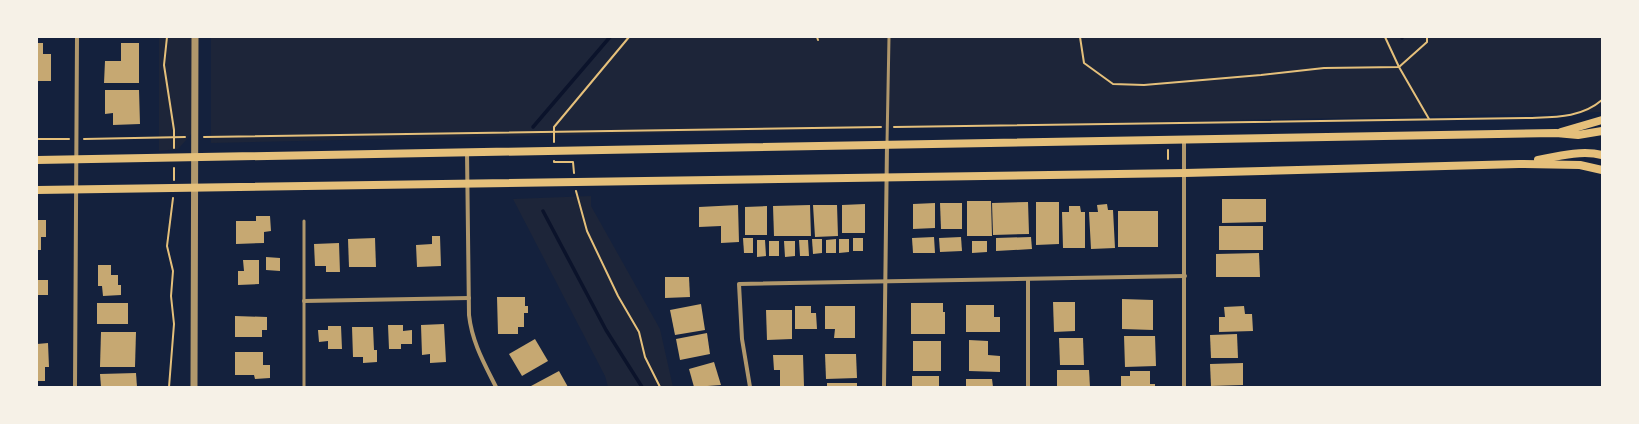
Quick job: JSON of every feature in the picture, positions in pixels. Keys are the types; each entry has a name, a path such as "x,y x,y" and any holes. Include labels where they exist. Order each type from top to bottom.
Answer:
{"main road":[{"path":"1556,133 1602,120"},
{"path":"37,160 1556,133 1578,135 1602,131"},
{"path":"1519,164 1580,154 1593,153 1602,155"},
{"path":"37,190 886,176 1185,173 1519,164 1580,165 1602,170"}],"street":[{"path":"75,387 77,37"},
{"path":"194,387 195,37"},
{"path":"1184,140 1184,387"},
{"path":"884,387 887,145"},
{"path":"467,152 469,315 473,338 496,387"},
{"path":"750,387 742,339 739,284 1185,276"},
{"path":"1028,279 1028,387"},
{"path":"304,301 469,298"}],"lane":[{"path":"887,145 889,37"},
{"path":"304,221 304,387"}],"path":[{"path":"167,37 164,65 174,137 173,209 167,246 173,271 171,296 174,324 169,387"},
{"path":"628,37 554,127 554,162 573,162 574,181 587,231 618,296 639,332 645,357 660,387"},
{"path":"1080,37 1084,63 1113,84 1144,85 1324,68 1399,67 1427,42 1427,37"},
{"path":"1385,37 1399,67 1429,119"},
{"path":"37,139 174,137"},
{"path":"1168,150 1168,159"}],"shaded area":[{"path":"159,37 194,37 195,130 178,149 159,151"},
{"path":"211,37 1602,37 1602,112 211,143"},
{"path":"591,196 591,206 660,329 673,387 608,387 605,376 513,199"}],"building":[{"path":"37,43 43,43 43,54 51,54 51,81 37,81"},
{"path":"121,43 139,43 139,83 104,83 105,61 121,61"},
{"path":"105,90 139,90 140,124 113,125 113,113 105,114"},
{"path":"1222,199 1266,199 1266,222 1222,223"},
{"path":"967,201 991,201 992,236 967,236"},
{"path":"1028,202 1029,234 993,235 992,203"},
{"path":"1036,202 1059,202 1059,244 1036,245"},
{"path":"935,203 935,228 913,229 913,204"},
{"path":"940,203 962,203 962,229 941,229"},
{"path":"865,204 865,233 842,233 842,205"},
{"path":"1107,204 1108,210 1113,210 1115,248 1091,249 1089,212 1098,212 1097,205"},
{"path":"738,205 739,242 721,243 721,226 699,227 699,207"},
{"path":"810,205 811,236 774,236 773,206"},
{"path":"813,205 837,205 838,236 815,237"},
{"path":"767,206 767,235 745,235 745,207"},
{"path":"1069,206 1080,206 1081,212 1085,212 1085,248 1063,248 1062,212 1069,212"},
{"path":"1118,211 1158,211 1158,247 1118,247"},
{"path":"256,216 270,216 271,231 264,232 264,243 236,244 236,221 256,221"},
{"path":"37,220 46,220 46,237 41,237 41,250 37,250"},
{"path":"1219,226 1263,226 1263,250 1219,250"},
{"path":"432,236 440,236 441,266 417,267 416,245 432,244"},
{"path":"934,237 935,253 913,253 912,238"},
{"path":"961,237 962,251 940,252 939,238"},
{"path":"1031,237 1032,249 996,251 996,238"},
{"path":"375,238 376,267 349,267 348,239"},
{"path":"743,238 753,238 753,253 744,253"},
{"path":"853,238 863,238 863,251 853,251"},
{"path":"812,239 822,239 822,253 813,254"},
{"path":"836,239 836,253 826,253 826,240"},
{"path":"839,239 849,239 849,252 839,253"},
{"path":"757,240 765,240 766,256 757,257"},
{"path":"799,240 808,240 809,256 800,256"},
{"path":"769,241 779,241 779,256 769,256"},
{"path":"784,241 795,241 795,256 785,257"},
{"path":"972,241 987,241 987,252 972,253"},
{"path":"339,243 340,272 326,272 326,266 315,266 314,244"},
{"path":"1259,253 1260,277 1216,277 1216,254"},
{"path":"266,257 280,258 280,271 266,270"},
{"path":"243,260 259,260 259,284 238,285 238,271 244,271"},
{"path":"98,265 111,265 111,275 118,275 118,285 121,285 121,295 103,296 102,286 98,286"},
{"path":"665,277 689,277 690,297 665,298"},
{"path":"37,280 48,280 48,295 37,295"},
{"path":"497,297 525,297 525,306 528,306 528,313 524,313 524,327 518,327 518,334 498,334"},
{"path":"1122,299 1153,300 1153,330 1122,329"},
{"path":"1053,302 1075,302 1075,331 1054,332"},
{"path":"97,303 128,303 128,324 97,324"},
{"path":"911,303 943,303 943,312 945,312 945,334 911,334"},
{"path":"701,304 705,330 675,335 670,310"},
{"path":"966,305 994,305 994,317 1000,317 1000,332 966,332"},
{"path":"795,306 811,306 811,313 816,313 817,329 795,329"},
{"path":"825,306 855,306 855,338 834,338 835,329 825,329"},
{"path":"1244,306 1245,314 1252,314 1253,331 1219,332 1219,317 1225,317 1224,307"},
{"path":"766,310 792,310 792,339 767,340"},
{"path":"235,316 267,317 267,330 262,330 262,337 235,337"},
{"path":"444,324 446,362 430,363 430,354 422,355 421,325"},
{"path":"388,325 403,325 403,331 412,330 412,344 401,344 401,349 389,349"},
{"path":"328,326 341,326 342,349 328,349 328,341 319,342 318,330 328,330"},
{"path":"352,327 373,327 374,350 377,350 377,362 363,363 363,357 353,357"},
{"path":"101,332 136,332 135,367 100,367"},
{"path":"707,333 710,354 680,360 676,339"},
{"path":"1237,334 1238,358 1211,358 1210,335"},
{"path":"1124,336 1155,336 1156,366 1125,367"},
{"path":"1059,338 1083,338 1084,365 1060,365"},
{"path":"535,339 548,361 522,376 509,354"},
{"path":"969,340 988,341 988,355 1000,356 1000,372 969,371"},
{"path":"913,341 941,341 941,371 913,371"},
{"path":"48,343 49,367 45,367 45,381 37,381 37,344"},
{"path":"235,352 263,352 263,365 270,365 270,378 255,379 254,375 235,375"},
{"path":"825,354 856,354 857,378 826,379"},
{"path":"773,355 803,355 804,386 780,386 780,370 774,370"},
{"path":"714,362 721,385 694,387 689,369"},
{"path":"1243,363 1243,385 1211,386 1210,364"},
{"path":"1057,370 1089,370 1090,387 1057,387"},
{"path":"559,371 568,387 531,387 531,386"},
{"path":"1130,371 1150,371 1150,384 1155,384 1155,387 1121,387 1121,376 1130,376"},
{"path":"136,373 137,387 101,387 100,374"},
{"path":"912,376 939,376 939,387 912,387"},
{"path":"966,379 992,379 993,387 966,387"},
{"path":"827,383 857,383 857,387 827,387"}],"waterway":[{"path":"533,127 610,37"},
{"path":"543,211 606,330 642,387"}]}
